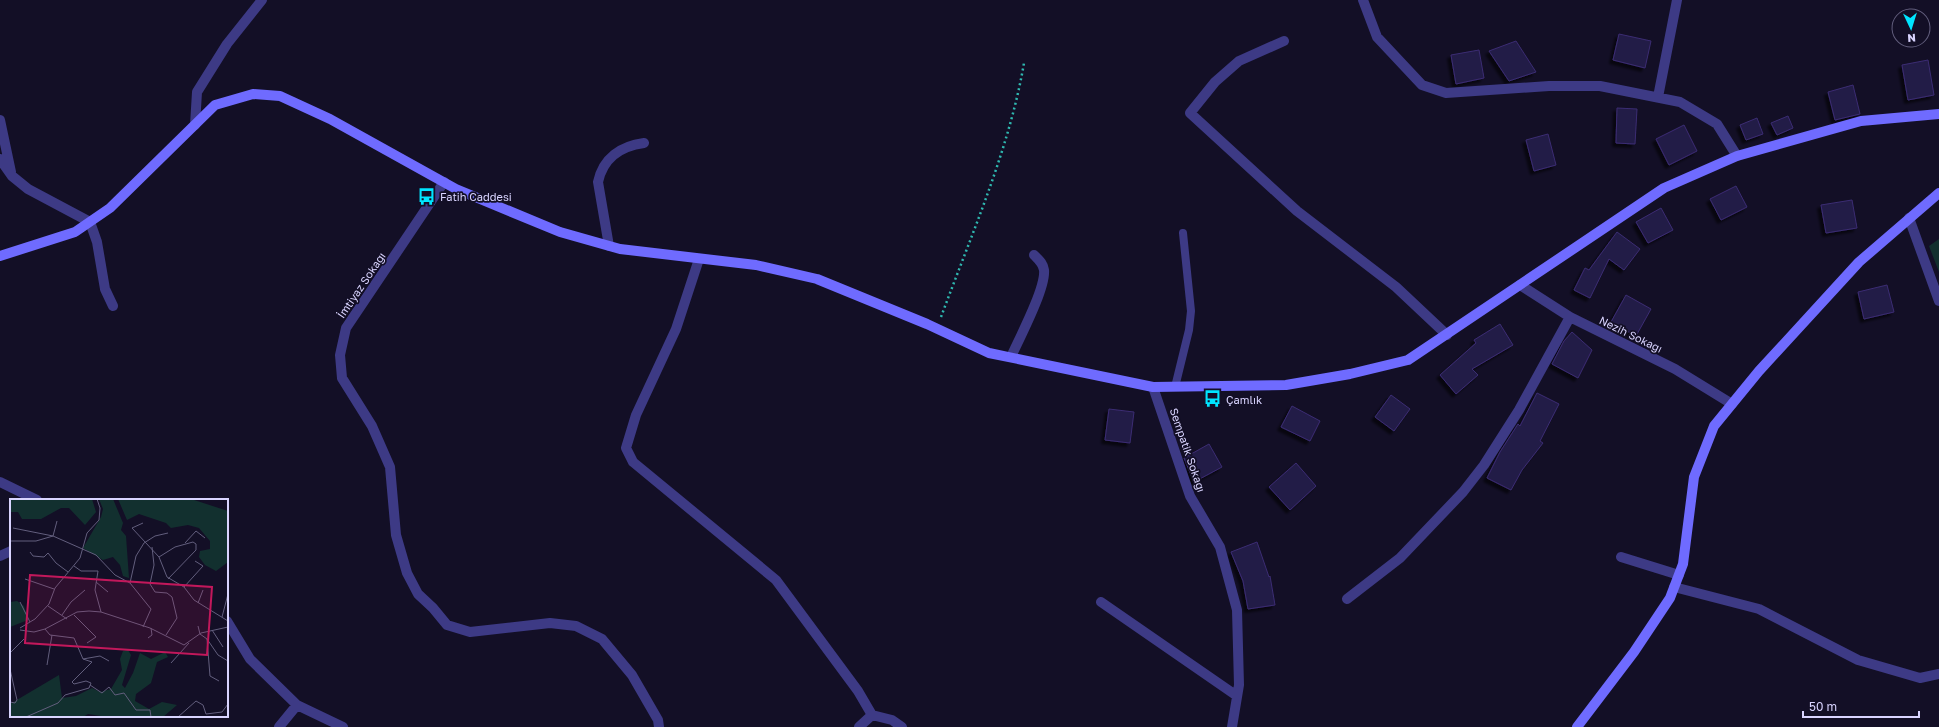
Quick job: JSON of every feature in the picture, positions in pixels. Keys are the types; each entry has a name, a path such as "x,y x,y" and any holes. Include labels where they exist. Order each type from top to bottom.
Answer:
{"street":[{"path":"195,125 197,92 227,44 262,0"},
{"path":"1363,0 1377,37 1422,85 1446,93 1549,86 1600,86 1658,97 1680,102 1717,124 1737,156"},
{"path":"1658,97 1677,0"},
{"path":"1284,41 1239,62 1215,82 1190,113 1297,211 1396,287 1447,335"},
{"path":"0,256 75,232 110,208 215,105 253,94 280,96 330,119 456,189 560,232 620,249 756,265 817,279 937,328 989,352 1011,357 1154,387 1286,385 1350,374 1408,360 1664,188 1737,156 1861,121 1939,114"},
{"path":"0,120 12,176"},
{"path":"609,246 598,182 600,173 609,158 633,145 644,144"},
{"path":"0,159 12,176 28,189 90,222 97,242 105,289 113,306"},
{"name":"İmtiyaz Sokağı","path":"444,182 346,328 340,355 342,378 372,426 390,467 396,535 407,573 418,594 433,608 447,625 470,632 550,623 576,626 602,639 632,675 658,720 659,727"},
{"path":"1578,727 1634,652 1670,598 1683,564 1694,477 1714,426 1759,371 1859,262 1939,193"},
{"path":"1910,218 1939,301"},
{"path":"1011,357 1043,285 1044,271 1041,261 1034,255"},
{"path":"699,259 676,329 636,415 626,448 633,462 776,580 858,691 872,715 892,720 902,727"},
{"name":"Nezih Sokağı","path":"1520,285 1570,317 1675,369 1732,404"},
{"path":"1346,599 1400,558 1463,492 1484,465 1519,410 1570,317"},
{"name":"Sempatik Sokağı","path":"1154,387 1190,496 1220,547 1237,610 1239,685 1232,727"},
{"path":"0,482 35,499"},
{"path":"0,556 10,551"},
{"path":"1621,557 1679,575"},
{"path":"1674,587 1759,609 1858,660 1920,678 1939,674"},
{"path":"1101,602 1237,696"},
{"path":"228,623 250,659 297,705 343,727"},
{"path":"279,727 297,705"},
{"path":"859,727 872,715"}],"lane":[{"path":"1175,387 1189,330 1191,311 1183,233"}],"path":[{"path":"937,328 999,159 1018,99 1024,63"}],"green space":[{"path":"1939,239 1939,272 1929,246"}],"building":[{"path":"1619,34 1651,41 1645,68 1613,60"},
{"path":"1516,41 1536,72 1509,81 1489,51"},
{"path":"1479,50 1484,78 1456,84 1451,55"},
{"path":"1928,60 1934,95 1908,100 1902,65"},
{"path":"1853,85 1860,114 1835,120 1828,92"},
{"path":"1617,108 1637,109 1635,144 1616,143"},
{"path":"1788,116 1793,128 1777,135 1771,123"},
{"path":"1757,118 1763,134 1746,140 1740,125"},
{"path":"1684,125 1697,151 1669,165 1656,139"},
{"path":"1548,134 1556,165 1534,171 1526,140"},
{"path":"1736,186 1747,207 1721,220 1710,199"},
{"path":"1852,200 1857,228 1826,233 1821,205"},
{"path":"1661,208 1673,230 1648,243 1636,222"},
{"path":"1617,232 1640,249 1624,270 1609,259 1590,298 1574,290 1585,268 1589,270"},
{"path":"1887,285 1894,312 1864,319 1858,292"},
{"path":"1626,295 1651,309 1636,336 1611,322"},
{"path":"1500,324 1513,345 1472,369 1478,375 1456,394 1440,375 1476,343 1474,340"},
{"path":"1572,332 1592,350 1578,378 1552,364 1564,341"},
{"path":"1537,393 1559,404 1540,441 1543,443 1522,470 1511,490 1487,478 1500,452 1518,424 1520,426"},
{"path":"1391,395 1410,409 1394,431 1375,417"},
{"path":"1292,406 1320,421 1310,441 1281,427"},
{"path":"1109,409 1134,412 1130,443 1105,440"},
{"path":"1209,444 1222,467 1194,482 1184,458"},
{"path":"1296,463 1316,486 1290,510 1269,487"},
{"path":"1257,542 1269,577 1270,576 1275,605 1248,609 1243,581 1231,552"}],"place":[{"name":"Fatih Caddesi","path":"427,196"},
{"name":"Çamlık","path":"1213,399"}]}
